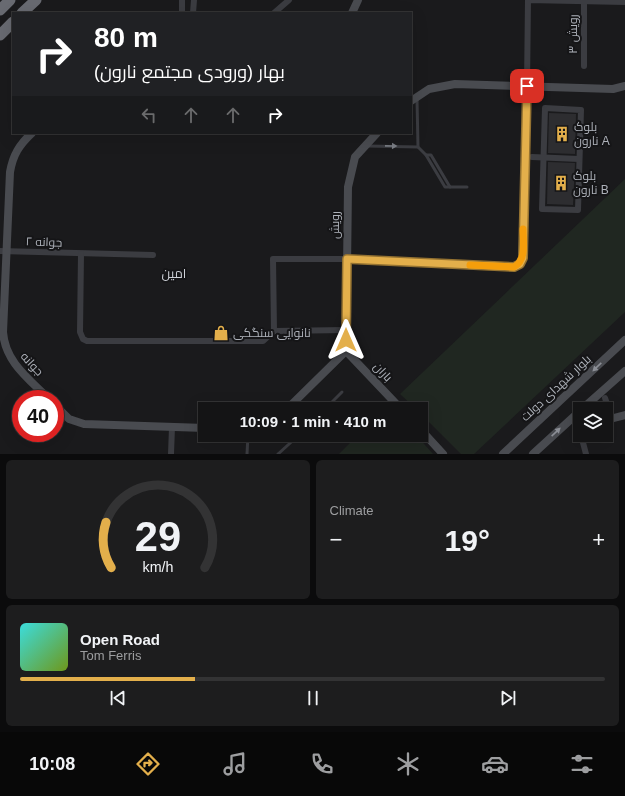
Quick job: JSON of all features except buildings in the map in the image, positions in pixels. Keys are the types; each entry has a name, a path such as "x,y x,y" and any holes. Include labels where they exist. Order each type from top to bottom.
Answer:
{"highway":[{"path":"0,10 10,0"},
{"path":"23,12 36,0"},
{"path":"0,35 12,23"}],"street":[{"path":"182,0 182,12"},
{"path":"193,12 194,0"},
{"path":"278,12 289,0"},
{"path":"352,12 358,0"},
{"path":"527,86 528,0 625,2"},
{"name":"رویش ۳","path":"584,2 584,66"},
{"path":"414,98 429,88 455,84 613,89 625,86"},
{"path":"544,108 581,110 579,159 578,210 542,208 544,108"},
{"name":"جوانه","path":"31,134 16,150 12,159 3,251 4,344 12,362 40,390"},
{"name":"رویش","path":"346,351 348,187 355,157 376,134"},
{"path":"532,157 579,159"},
{"name":"جوانه ۲","path":"3,251 154,255"},
{"path":"81,254 80,332 83,339 87,341 263,341 274,331 347,330"},
{"path":"274,331 273,259 347,259"},
{"name":"بلوار شهدای دولت","path":"503,454 625,340"},
{"path":"294,402 346,351"},
{"name":"باران","path":"346,351 394,402"},
{"path":"590,402 625,370"},
{"path":"605,398 606,402"},
{"path":"64,414 69,418 84,424 198,428"},
{"path":"613,418 625,414"},
{"path":"533,454 572,418"},
{"path":"171,454 172,427"},
{"path":"428,437 444,454"},
{"path":"583,442 586,454"}],"lane":[{"path":"347,259 514,267 520,264 523,258 527,86"},
{"path":"414,98 418,147 426,155 431,155 450,187 467,186"},
{"path":"364,146 418,147"},
{"path":"525,157 532,157"},
{"path":"332,402 342,392"},
{"path":"247,454 248,442"},
{"path":"278,454 291,442"}],"shaded area":[{"path":"625,179 625,312 474,454 461,454 428,421 428,402 409,402 400,394"},
{"path":"351,442 422,442 433,454 339,454"}],"slow traffic":[{"path":"470,265 514,267 520,264 523,258 523,229"}],"place":[{"name":"بلوک نارون A","path":"562,134"},
{"name":"بلوک نارون B","path":"561,183"},
{"name":"نانوایی سنگکی","path":"221,333"}],"district":[{"name":"امین","path":"174,273"}],"route":[{"path":"346,340 347,259 514,267 520,264 523,258 527,86"}]}
